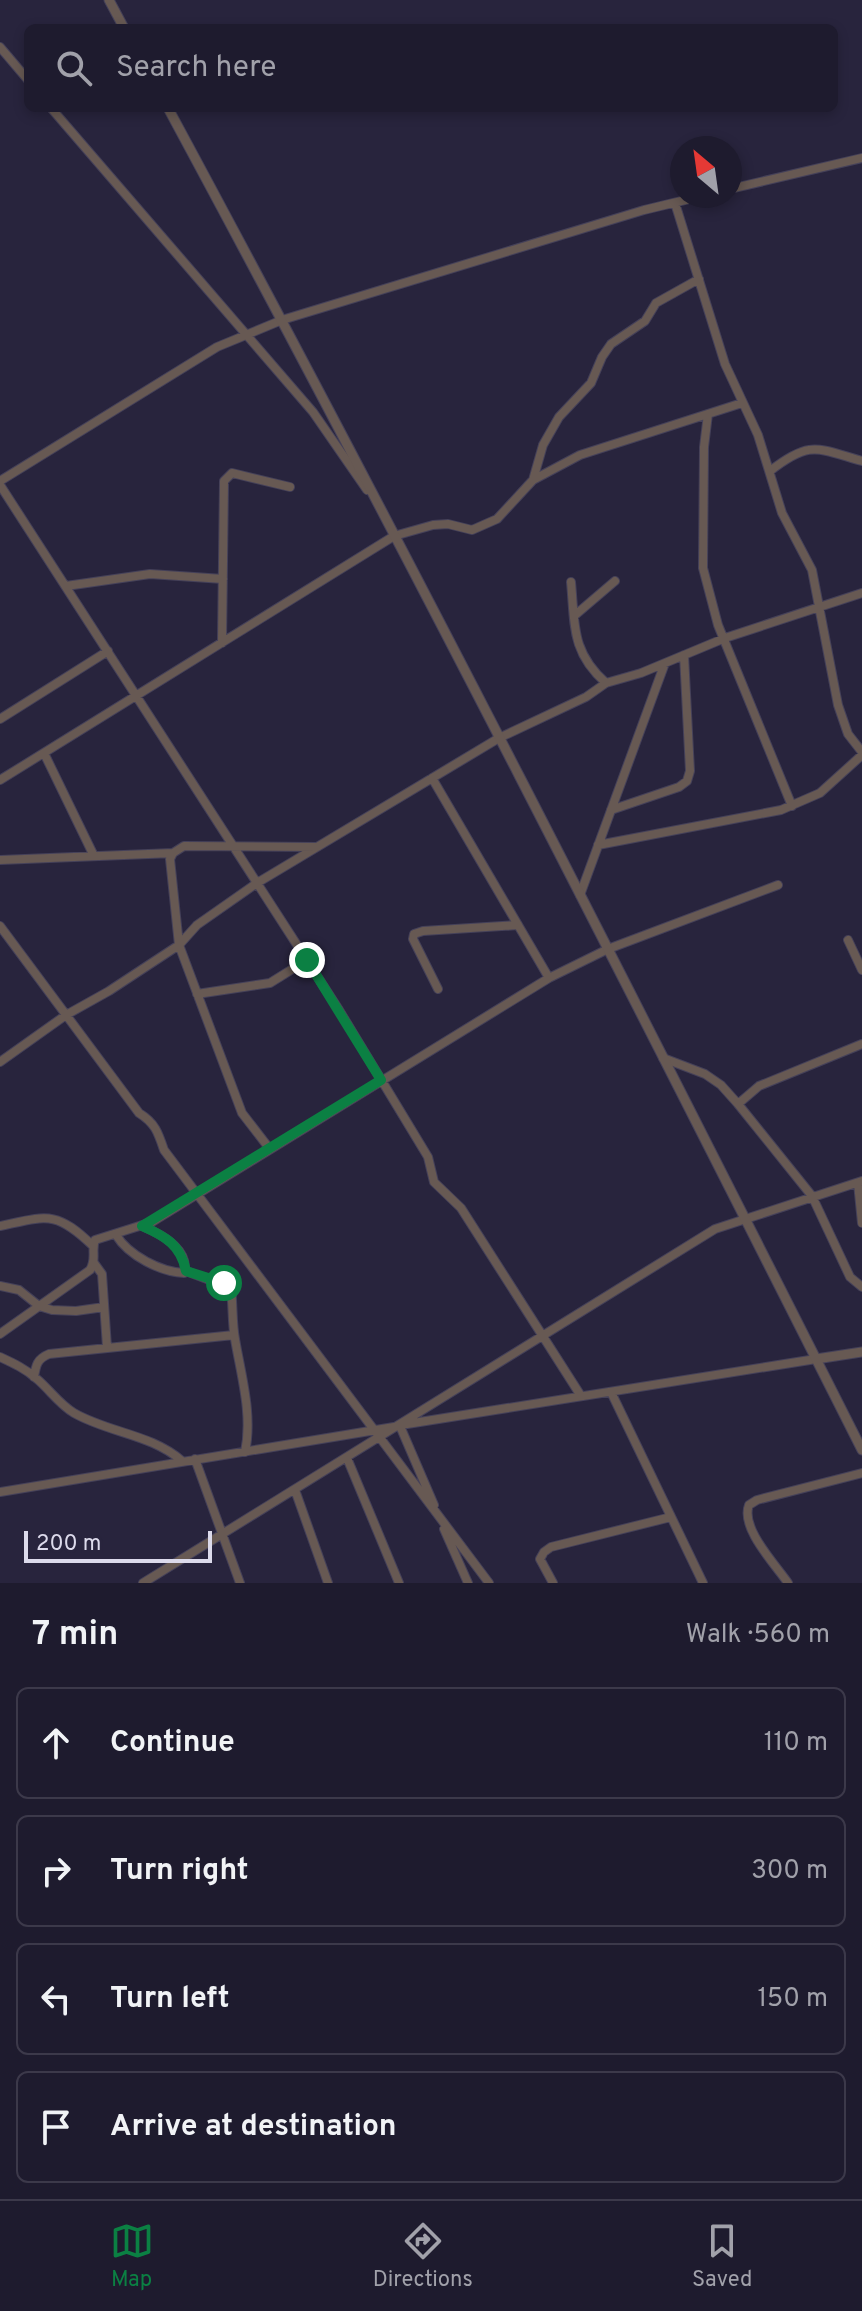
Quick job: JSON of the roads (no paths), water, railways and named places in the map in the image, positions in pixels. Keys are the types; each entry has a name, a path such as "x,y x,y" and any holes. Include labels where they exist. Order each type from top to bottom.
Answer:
{"street":[{"path":"109,0 122,24"},
{"path":"0,47 24,75"},
{"path":"54,112 313,412 381,511"},
{"path":"170,112 499,738 862,1450"},
{"path":"742,186 862,158"},
{"path":"581,1396 461,1208 434,1182 428,1157 307,960 0,483 217,347 246,334 282,320 670,204"},
{"path":"598,845 792,806 820,793 862,754 848,734 838,705 812,570 782,513 758,435 725,364 677,208"},
{"path":"533,480 543,445 559,417 591,383 611,344 645,321 656,303 699,279"},
{"path":"0,780 394,536 433,525 448,524 472,530 497,519 533,480 580,455 742,403"},
{"path":"708,414 704,447 703,568 718,625 792,806"},
{"path":"770,471 793,453 807,449 825,450 862,461"},
{"path":"222,643 224,481 226,477 241,473 290,487"},
{"path":"66,586 150,574 223,579"},
{"path":"574,616 615,581"},
{"path":"571,582 577,645 588,668 606,683"},
{"path":"0,1062 66,1015 179,945 197,925 257,883 499,738 586,697 606,683 725,638 862,593"},
{"path":"0,719 108,651"},
{"path":"611,810 679,787 687,781 690,771 684,655"},
{"path":"580,895 665,663"},
{"path":"44,753 94,856"},
{"path":"432,778 549,978"},
{"path":"0,860 173,853 184,846 318,847"},
{"path":"173,853 170,859 179,945 242,1113 269,1148"},
{"path":"107,1347 102,1274 94,1263 95,1240 142,1226 549,978 608,949 778,885"},
{"path":"438,989 413,939 414,934 518,925"},
{"path":"0,926 139,1113 152,1121 164,1150 489,1583"},
{"path":"848,940 862,970"},
{"path":"197,994 270,983 307,960"},
{"path":"738,1104 759,1086 862,1044"},
{"path":"663,1058 705,1074 721,1085 738,1104 812,1196 850,1277 862,1287"},
{"path":"143,1583 715,1229 860,1182 862,1223"},
{"path":"0,1226 57,1218 93,1246"},
{"path":"142,1226 175,1244 186,1271 231,1288 234,1335 247,1414 245,1452"},
{"path":"116,1235 155,1266 182,1274 186,1271"},
{"path":"0,1334 90,1270 94,1263"},
{"path":"0,1286 19,1290 39,1306 52,1310 104,1307"},
{"path":"34,1377 40,1358 49,1354 234,1335"},
{"path":"0,1492 862,1352"},
{"path":"0,1357 34,1377 73,1412 133,1434 168,1450 182,1461"},
{"path":"611,1392 703,1583"},
{"path":"400,1426 465,1582"},
{"path":"347,1458 399,1583"},
{"path":"195,1459 240,1583"},
{"path":"788,1583 752,1531 746,1512 749,1505 757,1500 862,1473"},
{"path":"295,1490 328,1583"},
{"path":"553,1583 540,1559 551,1547 671,1517"}]}
